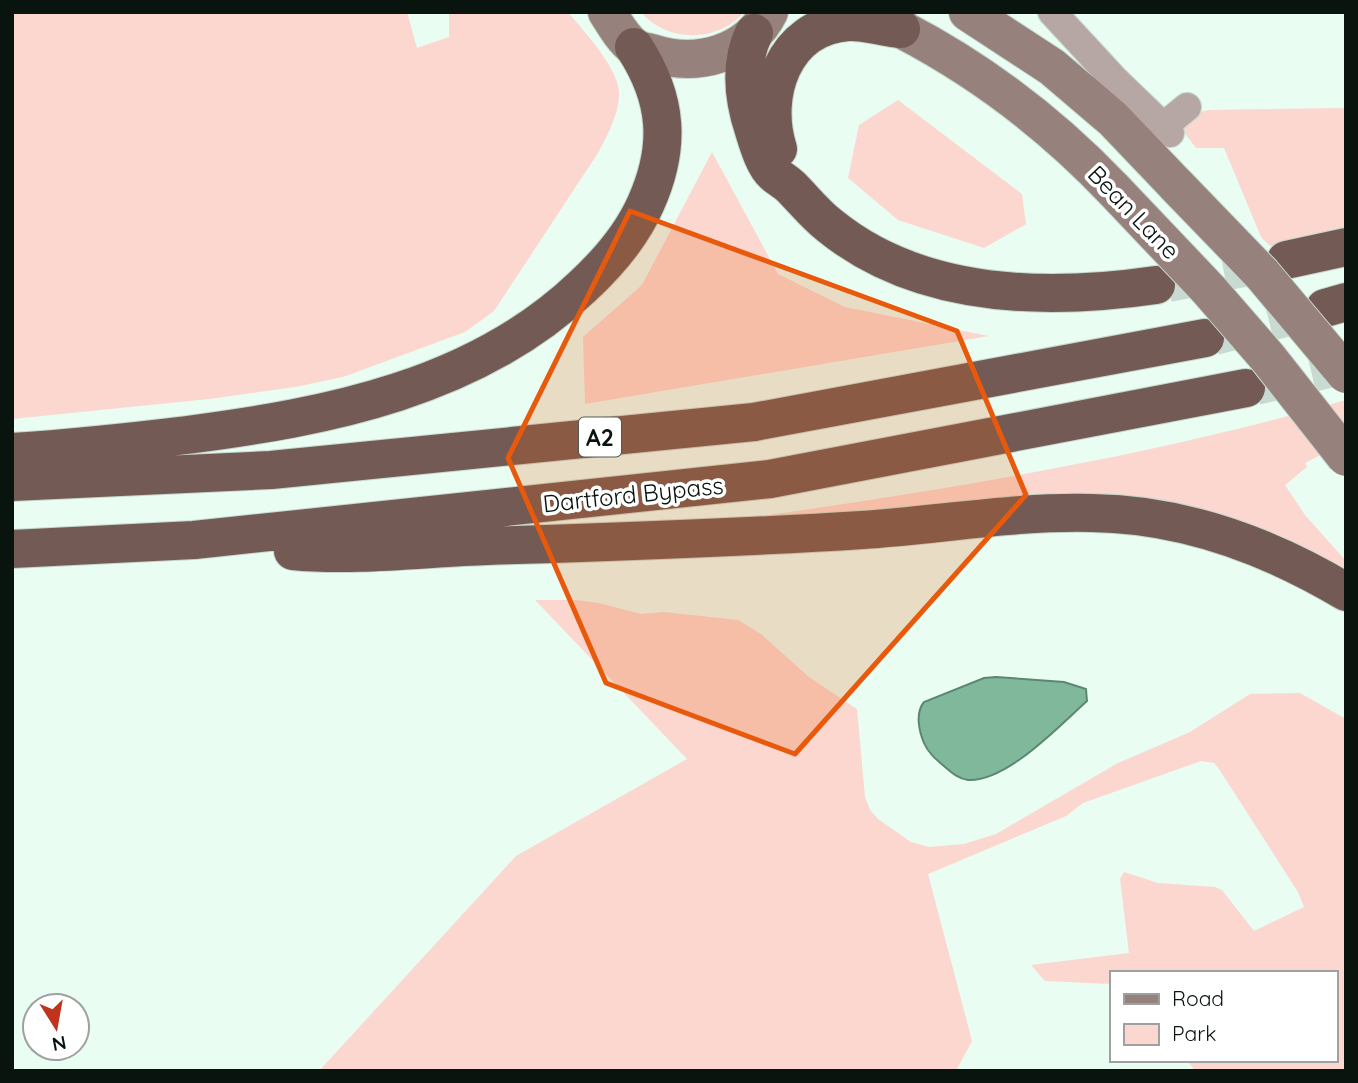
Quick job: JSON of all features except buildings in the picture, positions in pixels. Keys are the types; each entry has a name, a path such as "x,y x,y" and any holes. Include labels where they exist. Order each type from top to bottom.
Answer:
{"highway":[{"path":"766,19 744,61 745,93 750,121 772,172 829,225 855,243 887,260 944,281 989,290 1101,291 1156,285"},
{"path":"790,186 789,171 778,149 771,117 776,83 789,55 811,35 841,23 859,22 886,29 892,21"},
{"path":"12,452 129,442 243,428 332,411 428,382 494,351 522,334 572,298 602,267 631,232 653,187 662,158 661,114 651,76 634,47"},
{"path":"1286,260 1346,247"},
{"name":"A2","path":"12,482 271,470 754,422 1205,338"},
{"name":"Dartford Bypass","path":"12,549 194,540 770,479 1247,388"},
{"path":"194,540 308,552 366,551 785,534 905,527 1020,515 1094,513 1158,519 1217,533 1274,554 1346,592"}],"main road":[{"path":"607,12 634,47 685,60 705,59 731,49 766,19"},
{"name":"Bean Lane","path":"968,12 1052,67 1114,119 1262,274 1346,374"},
{"name":"Bean Lane","path":"892,21 973,71 1029,112 1069,146 1209,290 1268,358 1346,457"}],"street":[{"path":"1052,12 1114,79 1167,129 1186,107"}],"highlighted area":[{"path":"630,211 957,331 1026,495 795,754 606,683 508,458"}],"green space":[{"path":"12,12 407,12 417,48 449,37 449,12 568,12 592,41 614,75 619,96 617,111 598,153 494,311 465,332 343,377 295,387 209,399 12,419"},
{"path":"641,12 745,12 716,31 693,35 670,32 659,27"},
{"path":"898,100 1022,194 1026,224 984,248 898,220 848,178 859,125"},
{"path":"1346,108 1346,229 1270,246 1261,237 1224,148 1196,148 1183,131 1192,116 1209,110"},
{"path":"712,152 778,274 845,307 989,336 585,404 583,337 642,285"},
{"path":"1346,400 1346,442 1305,463 1307,467 1285,485 1305,515 1346,561 1346,569 1281,536 1222,515 1065,498 1063,493 908,511 727,521 961,485 1117,456 1270,421"},
{"path":"535,600 576,600 641,614 664,612 738,620 761,634 809,677 857,709 865,797 870,810 878,819 911,842 929,847 964,844 996,834 1118,763 1190,732 1250,694 1300,693 1346,719 1346,1071 1195,1071 1188,1062 1337,1062 1337,971 1110,971 1110,984 1045,981 1031,965 1129,953 1120,879 1124,872 1158,883 1215,887 1222,890 1254,931 1304,907 1298,892 1219,769 1214,763 1201,761 1083,803 1066,816 928,874 972,1041 956,1071 319,1071 516,856 687,759"}],"shaded area":[{"path":"984,678 1064,682 1086,689 1087,701 1016,762 983,778 968,780 950,771 928,750 919,728 921,706 924,702"}],"tunnel":[{"path":"1168,283 1284,260"},
{"path":"1214,336 1325,308"},
{"path":"1256,386 1346,365"}]}
